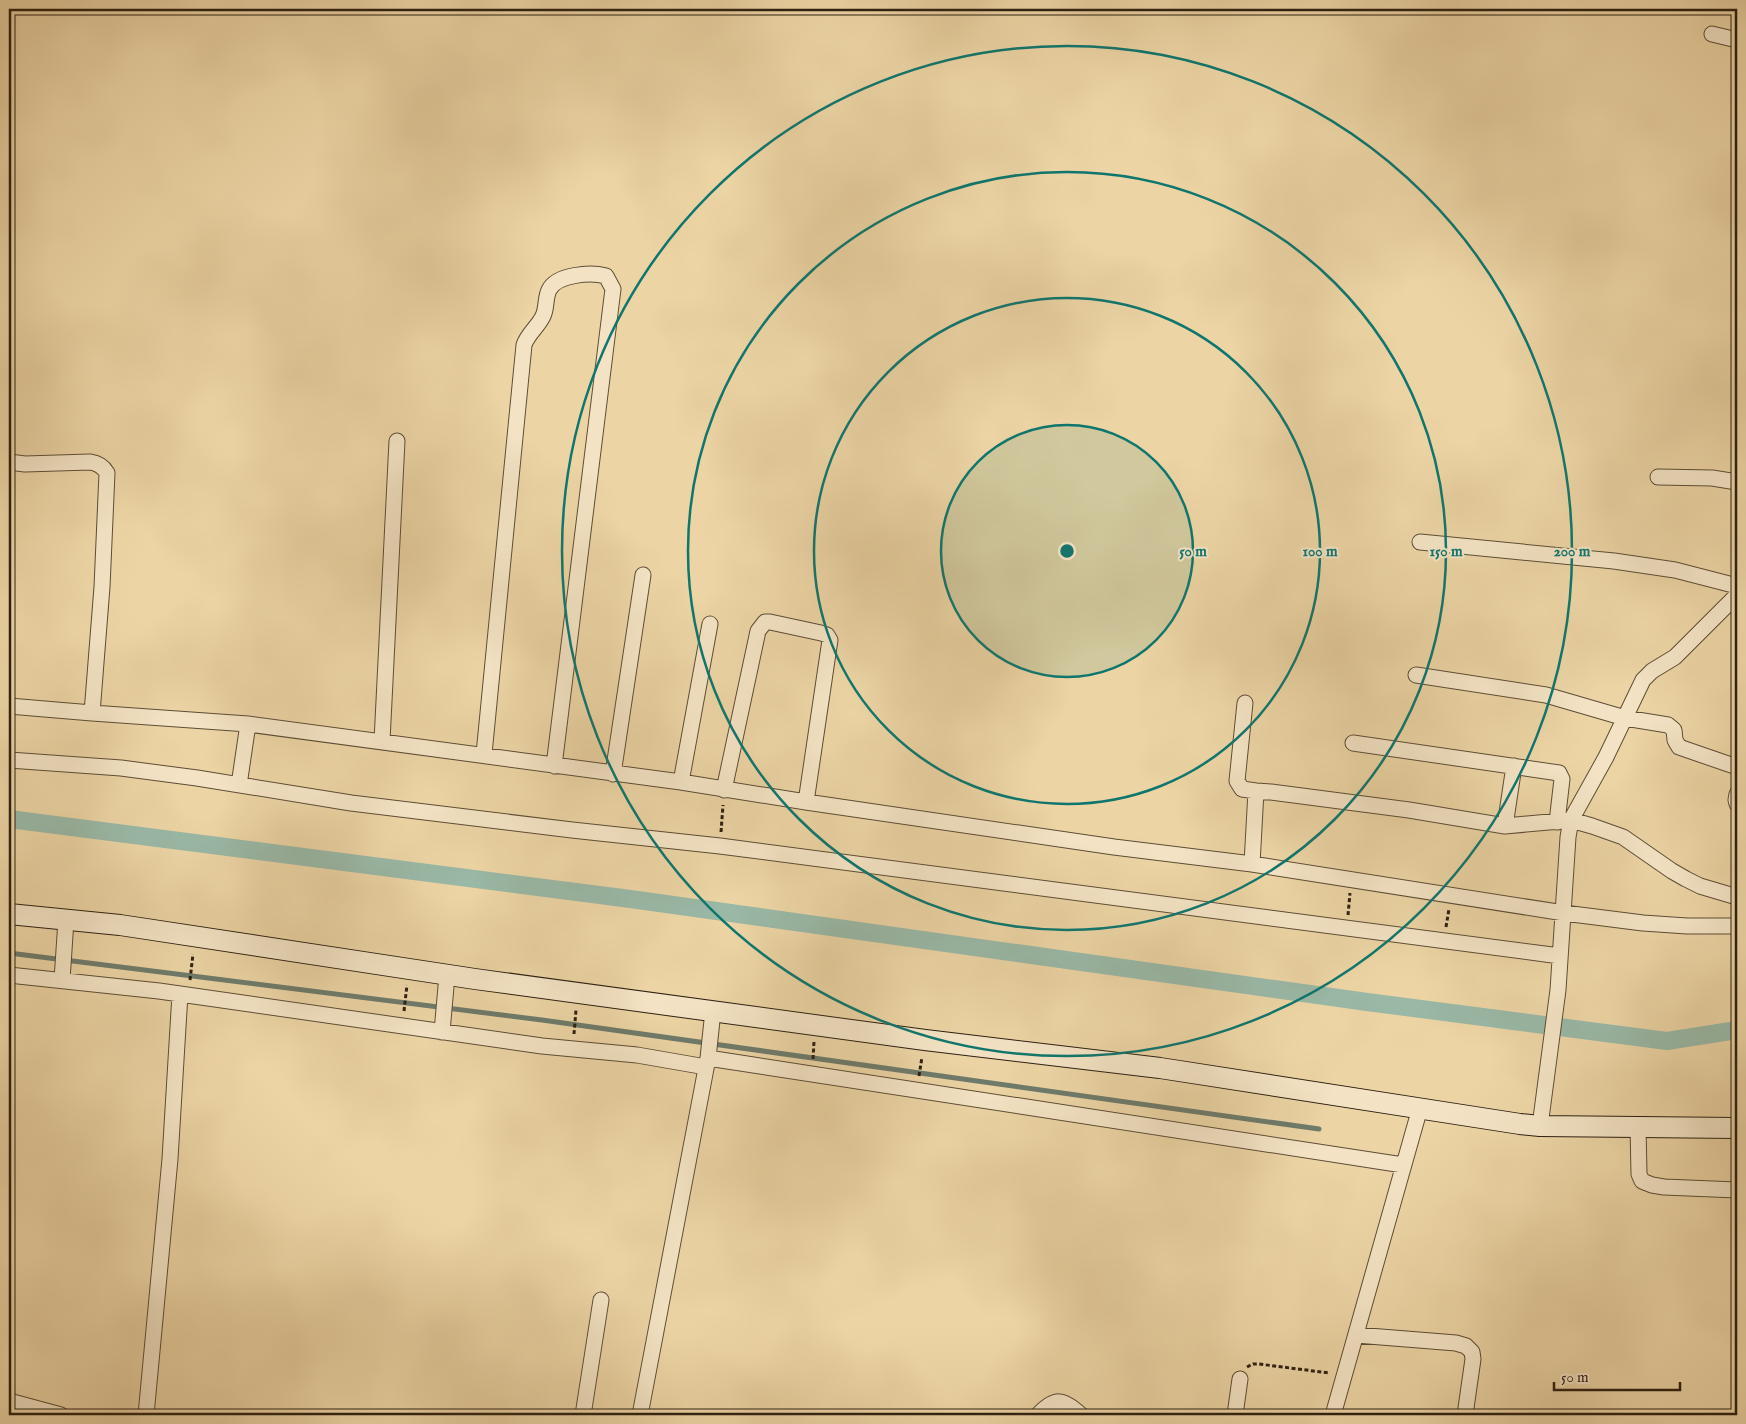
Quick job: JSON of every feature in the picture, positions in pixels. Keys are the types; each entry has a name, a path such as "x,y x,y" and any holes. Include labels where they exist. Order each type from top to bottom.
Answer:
{"street":[{"path":"1712,34 1737,40"},
{"path":"484,754 524,345 526,338 543,316 551,287 559,280 574,276 598,274 606,276 613,289 554,766"},
{"path":"382,741 397,441"},
{"path":"9,462 39,464 90,462 99,464 107,473 102,588 92,712"},
{"path":"1658,477 1712,478 1737,482"},
{"path":"1420,542 1614,561 1675,570 1737,586"},
{"path":"613,774 643,575"},
{"path":"1564,821 1606,757 1638,687 1647,675 1675,657 1737,595"},
{"path":"724,794 758,631 765,622 770,622 821,632 827,635 830,640 806,802"},
{"path":"681,782 710,624"},
{"path":"1416,675 1546,695 1625,718 1668,725 1674,730 1675,740 1679,747 1737,767"},
{"path":"1246,703 1237,781 1242,789 1399,809 1505,826 1564,821 1592,826 1623,838 1686,880 1737,897"},
{"path":"9,706 248,724 484,754 554,766 681,782 724,794 806,802 1114,847 1252,864 1564,913 1678,926 1737,925"},
{"path":"239,785 248,724"},
{"path":"1353,743 1559,773 1562,779 1564,821 1568,837 1564,913 1558,990 1540,1126"},
{"path":"9,760 121,768 351,803 720,846 1560,956"},
{"path":"1505,826 1514,766"},
{"path":"1252,864 1256,791"},
{"path":"1737,794 1737,804"},
{"path":"9,914 120,925 447,975 925,1040 1160,1068 1540,1126 1737,1128"},
{"path":"62,980 66,920"},
{"path":"442,1027 447,975"},
{"path":"9,976 185,990 442,1027 542,1046 707,1063 1403,1165"},
{"path":"146,1415 185,990"},
{"path":"640,1415 707,1063 713,1011"},
{"path":"1333,1415 1420,1108"},
{"path":"1638,1126 1642,1181 1664,1187 1737,1190"},
{"path":"583,1415 601,1300"},
{"path":"1356,1336 1456,1343 1466,1346 1472,1352 1472,1359 1465,1415"},
{"path":"1235,1415 1240,1379"},
{"path":"9,1401 62,1415"},
{"path":"1038,1415 1057,1401 1067,1404 1081,1415"}],"path":[{"path":"722,826 724,794"},
{"path":"1348,913 1351,889"},
{"path":"1446,926 1450,900"},
{"path":"185,990 191,967"},
{"path":"404,1014 407,987"},
{"path":"574,1040 575,1020"},
{"path":"919,1078 922,1055"},
{"path":"1240,1379 1245,1368 1253,1364 1345,1375"}],"waterway":[{"path":"9,819 623,898 1367,1002 1667,1041 1737,1030"},
{"path":"9,953 542,1020 1319,1129"}]}
